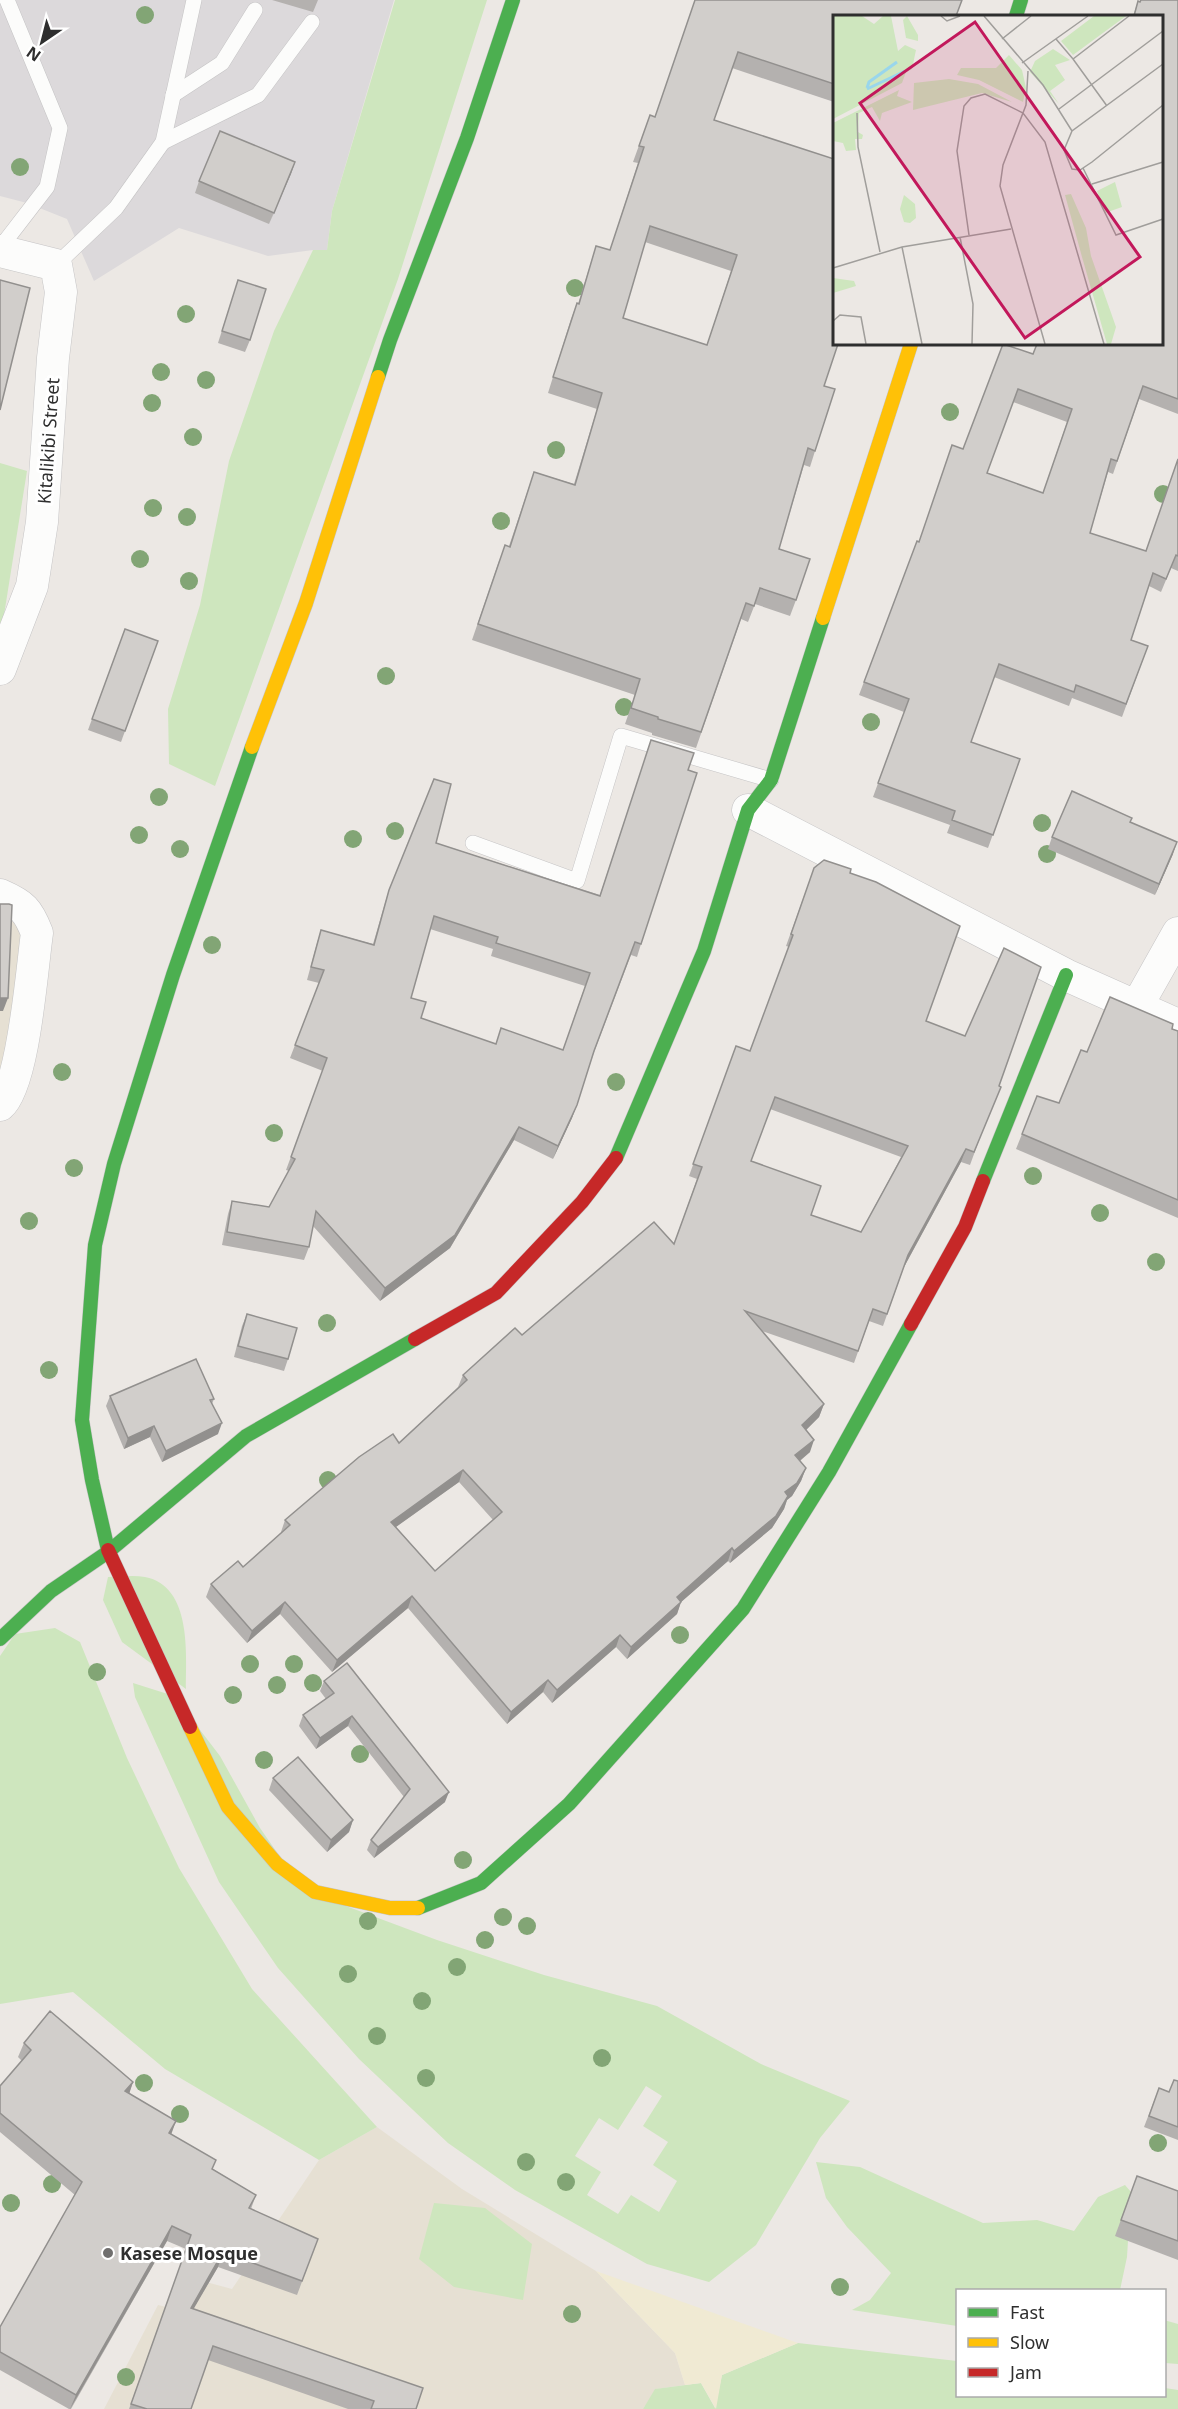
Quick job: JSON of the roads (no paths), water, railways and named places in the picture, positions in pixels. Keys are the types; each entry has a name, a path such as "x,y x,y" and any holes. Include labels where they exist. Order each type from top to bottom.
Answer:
{"street":[{"path":"513,0 467,138 390,340 306,603 240,780 170,984 114,1164 95,1245 82,1420 108,1552 228,1808 277,1864 315,1892 390,1908 419,1908 481,1883 569,1804 743,1609 829,1472 965,1227 1066,975"},
{"path":"1016,15 1021,0"},
{"path":"0,250 56,266"},
{"name":"Kitalikibi Street","path":"0,669 32,586 42,522 53,358 62,292 56,266"},
{"path":"0,1639 51,1591 108,1552 246,1436 496,1293 582,1202 616,1158 704,951 748,810 771,780 911,345"},
{"path":"748,810 1066,975 1178,1025"},
{"path":"0,895 20,904 31,916 37,933 21,1049 15,1074 4,1101 0,1104"},
{"path":"1137,1006 1178,933"}],"lane":[{"path":"0,250 47,187 60,128 7,0"},
{"path":"56,266 116,208 163,142 194,0"},
{"path":"173,95 222,63 255,10"},
{"path":"163,142 258,95 312,22"},
{"path":"473,843 577,881 621,736 771,780"}],"place":[{"name":"Kasese Mosque","path":"108,2253"}]}
